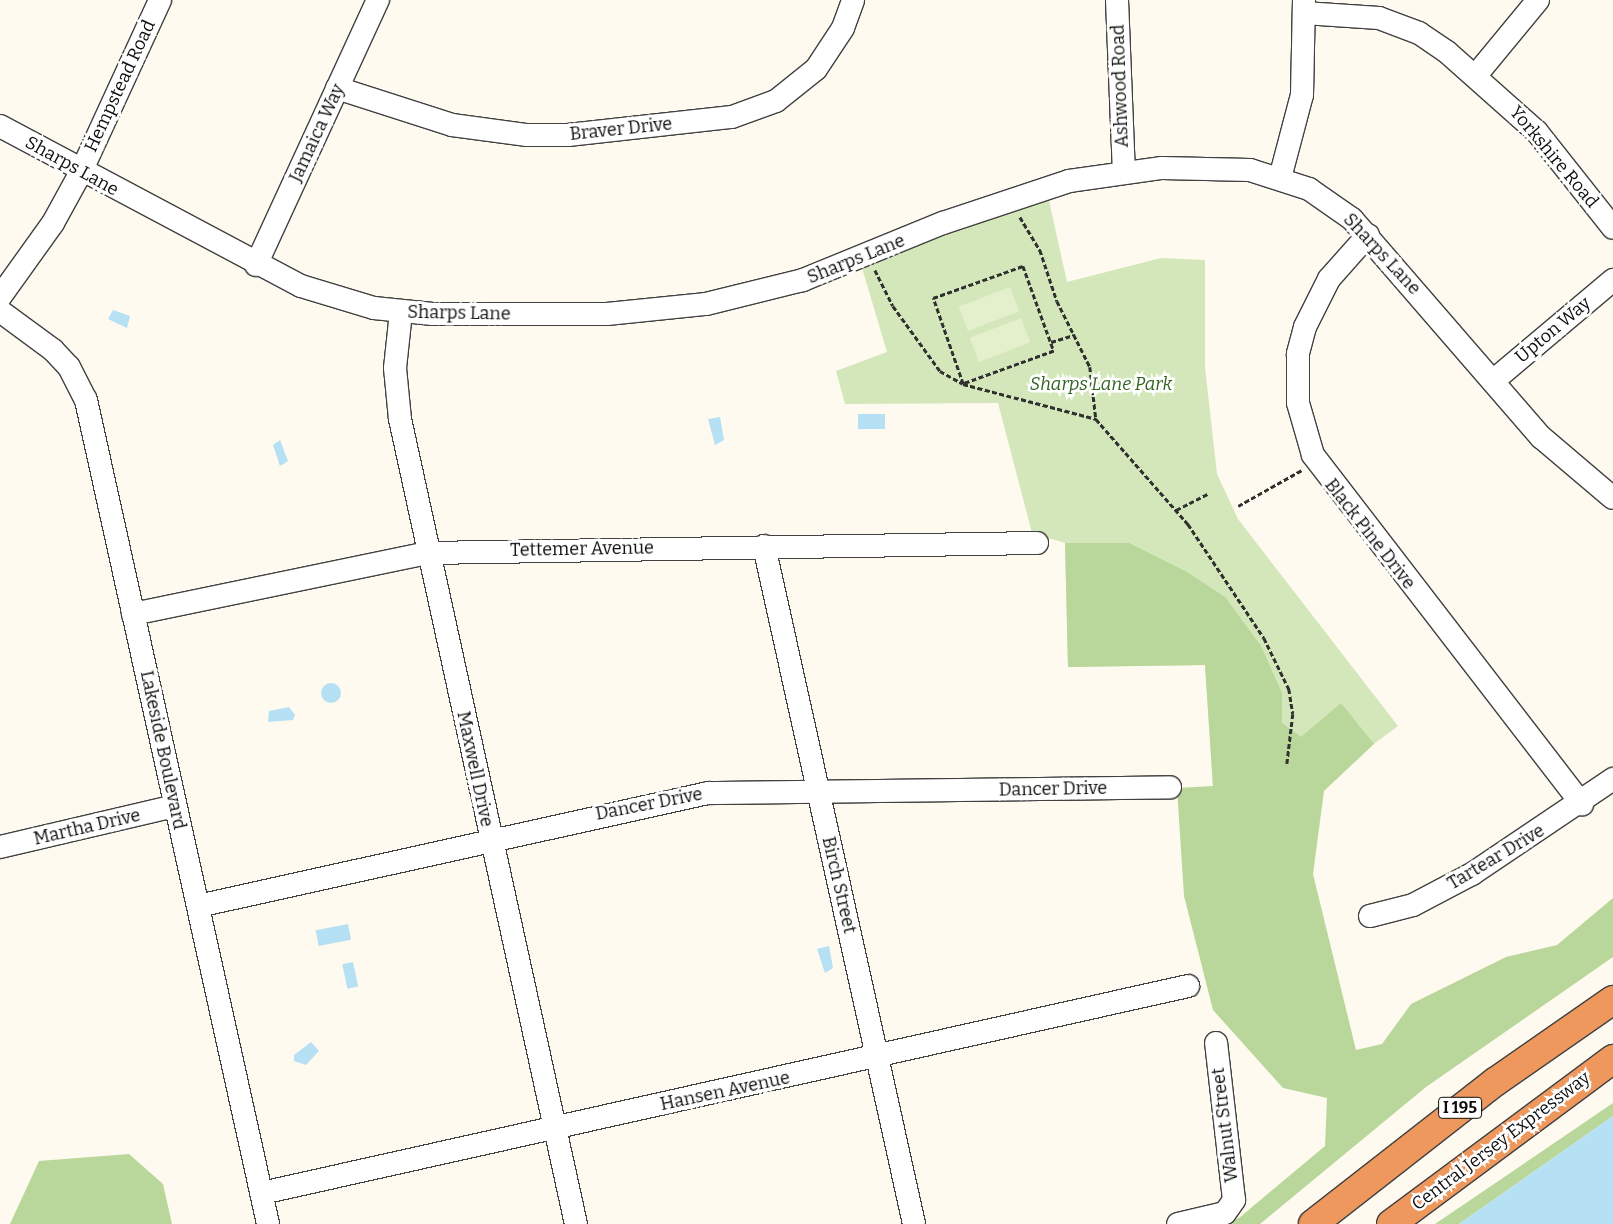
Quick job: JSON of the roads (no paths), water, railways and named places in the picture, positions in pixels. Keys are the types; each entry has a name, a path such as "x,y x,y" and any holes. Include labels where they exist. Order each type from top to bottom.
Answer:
{"highway":[{"name":"I 195","path":"1313,1224 1496,1082 1613,1000"},
{"name":"Central Jersey Expressway","path":"1391,1224 1613,1059"}],"street":[{"name":"Hempstead Road","path":"0,298 52,223 81,172 160,0"},
{"name":"Jamaica Way","path":"256,265 378,0"},
{"name":"Braver Drive","path":"338,88 452,124 527,136 568,136 725,118 769,104 804,81 832,50 853,0"},
{"name":"Ashwood Road","path":"1117,0 1124,171"},
{"path":"1477,74 1538,0"},
{"path":"1280,178 1302,94 1304,7"},
{"name":"Yorkshire Road","path":"1304,7 1357,14 1399,24 1477,74 1537,132 1613,228"},
{"name":"Sharps Lane","path":"0,126 81,172 256,265 340,300 401,312 657,311 755,294 868,255 1012,198 1124,171 1224,167 1280,178 1334,204 1368,235 1493,380 1570,465 1613,498"},
{"name":"Black Pine Drive","path":"1368,235 1315,302 1298,354 1298,403 1317,463 1582,804"},
{"name":"Upton Way","path":"1493,380 1613,280"},
{"name":"Lakeside Boulevard","path":"0,311 53,350 81,386 268,1224"},
{"name":"Maxwell Drive","path":"401,312 396,395 428,553 576,1224"},
{"name":"Tettemer Avenue","path":"133,614 428,553 1038,543"},
{"name":"Birch Street","path":"764,546 914,1224"},
{"name":"Tartear Drive","path":"1370,916 1413,905 1472,874 1582,804 1613,779"},
{"name":"Dancer Drive","path":"198,906 672,797 708,792 1170,787"},
{"name":"Martha Drive","path":"0,847 175,806"},
{"name":"Hansen Avenue","path":"262,1193 878,1058 1188,986"},
{"name":"Walnut Street","path":"1178,1224 1232,1207 1216,1043"}],"water":[{"path":"113,310 130,316 127,328 108,319"},
{"path":"858,414 885,414 885,429 858,429"},
{"path":"720,417 724,440 715,445 708,419"},
{"path":"280,440 288,461 280,466 273,445"},
{"path":"331,683 338,686 341,693 338,700 331,703 324,700 321,693 324,686"},
{"path":"289,707 295,715 293,720 268,722 269,711"},
{"path":"348,924 351,940 319,946 316,930"},
{"path":"829,946 833,968 825,973 817,949"},
{"path":"353,962 358,986 347,989 342,964"},
{"path":"311,1042 319,1051 306,1065 294,1061 294,1055"},
{"path":"1613,1116 1613,1224 1459,1224"}],"park label":[{"name":"Sharps Lane Park","path":"1101,384"}]}
